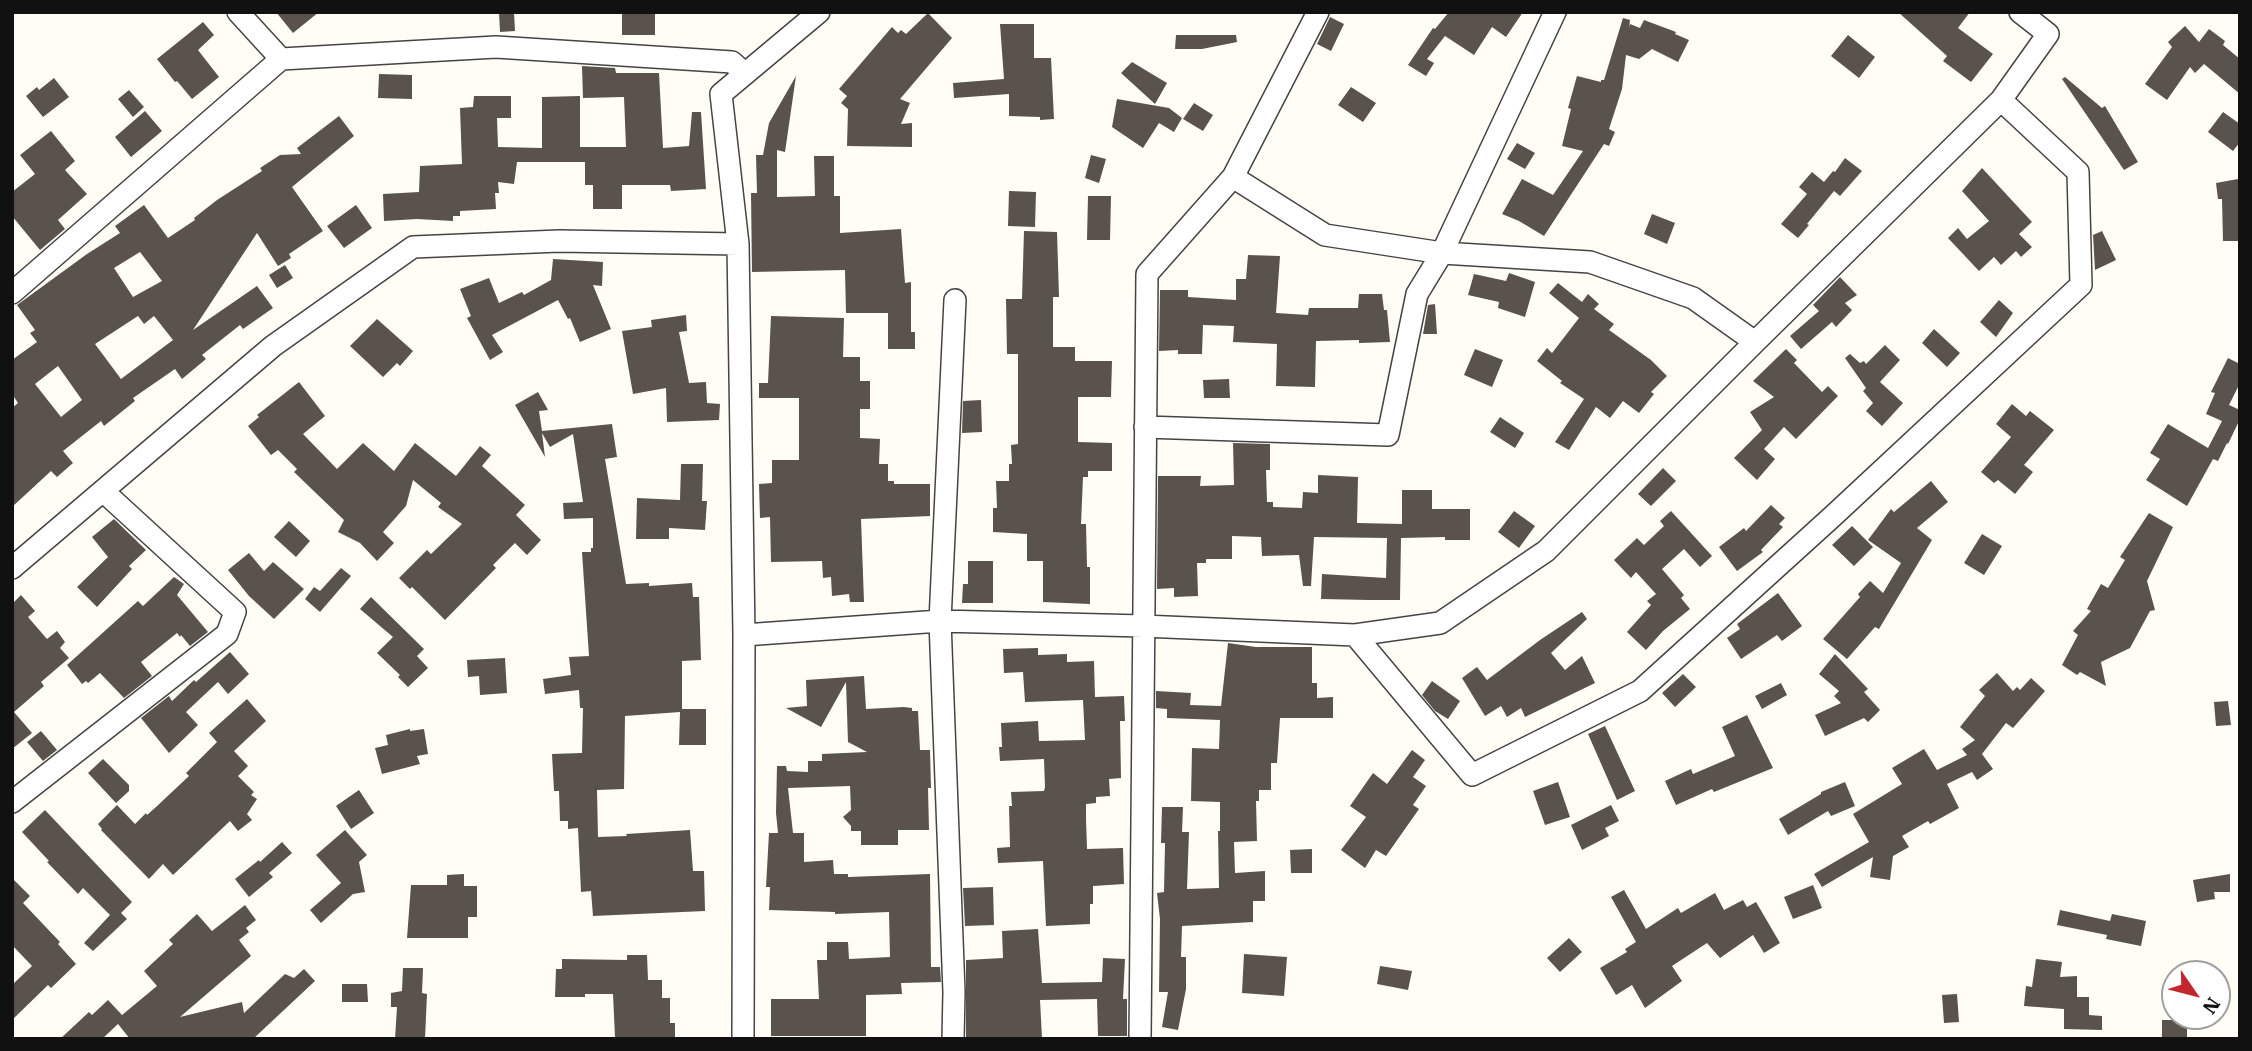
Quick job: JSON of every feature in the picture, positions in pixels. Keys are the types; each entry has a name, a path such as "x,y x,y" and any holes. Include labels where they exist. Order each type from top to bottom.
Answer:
{"street":[{"path":"237,12 281,59"},
{"path":"743,1039 744,635 738,244 721,94 819,12"},
{"path":"1140,1039 1147,274 1233,177 1318,12"},
{"path":"1145,427 1388,435 1417,294 1443,253 1555,12"},
{"path":"744,635 940,621 1355,635 1440,624 1546,551 2001,100 2048,34 2020,12"},
{"path":"12,293 281,59 496,47 732,61 745,74"},
{"path":"1355,635 1472,775 1640,691 2081,285 2078,172 2001,100"},
{"path":"1233,177 1325,235 1443,253 1590,262 1693,298 1755,342"},
{"path":"12,568 273,346 413,247 559,241 738,244"},
{"path":"953,1039 954,992 940,621 955,300"},
{"path":"12,802 227,634 235,612 103,491"}],"building":[{"path":"276,12 319,12 293,33"},
{"path":"499,12 514,12 515,31 500,32"},
{"path":"622,12 655,12 655,35 622,35"},
{"path":"1449,12 1523,12 1506,37 1492,27 1474,55 1445,36 1427,59 1434,63 1426,76 1408,65 1433,28 1435,29"},
{"path":"1898,12 1970,12 1958,28 1993,54 1971,82 1943,61 1947,56"},
{"path":"928,13 952,38 900,99 910,103 901,124 912,123 912,147 847,146 848,109 841,103 847,96 839,89 892,27 898,33 901,30 906,34"},
{"path":"1330,17 1344,24 1331,51 1317,44"},
{"path":"1623,18 1630,20 1629,28 1630,24 1640,28 1644,20 1689,40 1678,62 1652,49 1639,59 1626,55 1622,89 1609,129 1615,132 1609,146 1604,144 1544,236 1502,214 1522,179 1553,195 1583,151 1562,146 1577,76 1601,82 1604,80"},
{"path":"203,22 214,35 198,50 219,77 192,99 157,59"},
{"path":"1000,24 1034,24 1034,58 1051,58 1054,119 1009,116 1009,94 954,98 953,83 1004,79"},
{"path":"2185,26 2199,42 2209,29 2225,41 2223,45 2240,59 2240,94 2204,64 2195,73 2190,67 2167,100 2145,84 2172,47 2168,42"},
{"path":"1176,35 1236,35 1237,42 1202,49 1175,49"},
{"path":"1848,35 1875,57 1859,78 1831,56"},
{"path":"1132,62 1167,83 1155,104 1121,73"},
{"path":"582,66 615,68 616,73 659,73 663,148 689,146 692,112 701,112 706,189 671,191 670,185 622,185 622,209 593,209 593,185 585,185 585,162 517,162 514,184 498,182 499,193 495,193 496,209 460,211 460,216 453,216 453,221 384,221 383,194 419,192 420,166 462,164 460,108 473,107 474,96 511,96 511,118 497,118 498,147 542,148 542,97 580,96 580,147 626,147 624,97 583,98"},
{"path":"379,74 412,75 412,99 378,98"},
{"path":"796,76 785,152 777,150 777,197 815,196 814,156 834,156 834,196 840,196 840,233 901,229 905,283 911,282 911,332 915,332 915,349 888,349 888,313 846,313 845,270 752,272 751,193 757,193 756,155 763,155 769,123"},
{"path":"2065,77 2102,108 2105,106 2138,162 2124,170 2062,79"},
{"path":"54,78 69,97 43,117 26,96"},
{"path":"1351,87 1376,103 1363,122 1338,105"},
{"path":"129,90 144,107 133,117 118,99"},
{"path":"1117,99 1169,108 1182,118 1174,132 1159,123 1143,148 1112,127"},
{"path":"1194,103 1213,115 1203,131 1183,119"},
{"path":"145,111 162,131 131,157 115,137"},
{"path":"2223,112 2240,124 2240,142 2233,151 2208,132"},
{"path":"339,116 354,136 292,187 323,231 289,254 291,258 278,266 257,233 193,330 257,286 273,308 243,329 240,325 202,355 206,359 182,379 175,369 133,398 135,401 104,426 101,421 63,451 73,463 57,477 51,471 12,507 12,408 18,403 12,394 12,360 37,342 30,333 35,330 17,305 120,233 115,226 144,205 168,238 195,220 194,218 217,200 262,171 260,168 280,155 301,154 297,148","holes":["140,252 162,281 133,297 114,268","138,316 144,324 154,316 173,340 121,379 95,344","58,366 82,400 61,417 35,384"]},
{"path":"51,131 75,161 65,170 87,194 58,220 65,229 40,250 12,216 12,192 35,174 20,155"},
{"path":"1517,143 1535,153 1525,169 1507,159"},
{"path":"1091,155 1106,159 1099,183 1085,178"},
{"path":"1845,158 1862,171 1840,196 1834,191 1798,238 1781,224 1807,194 1799,187 1812,172 1824,182"},
{"path":"1982,168 2032,222 2019,234 2032,247 2021,257 2016,251 2001,265 1994,257 1979,271 1948,238 1958,228 1967,239 1989,221 1962,191"},
{"path":"2238,179 2240,241 2223,241 2222,199 2218,199 2216,183"},
{"path":"1009,191 1036,192 1035,227 1008,226"},
{"path":"1088,196 1111,196 1110,240 1087,240"},
{"path":"356,205 372,228 344,248 327,226"},
{"path":"1652,214 1675,223 1667,244 1644,234"},
{"path":"1024,231 1057,232 1059,297 1053,297 1053,347 1075,347 1075,361 1112,361 1111,397 1078,397 1078,442 1112,443 1112,471 1088,471 1088,477 1083,477 1081,524 1086,524 1090,604 1043,602 1043,561 1027,561 1027,534 993,532 993,508 997,508 996,481 1009,481 1011,445 1018,444 1018,354 1007,354 1006,299 1022,299"},
{"path":"2102,231 2116,260 2095,270 2093,235"},
{"path":"1248,255 1280,256 1276,313 1308,315 1309,308 1358,308 1359,294 1382,294 1384,310 1387,310 1390,342 1316,341 1315,387 1276,386 1277,344 1233,342 1234,326 1203,325 1202,354 1178,354 1178,350 1159,351 1160,290 1188,290 1188,297 1236,300 1236,279 1246,279"},
{"path":"553,259 603,262 602,286 593,285 611,329 580,342 570,318 568,319 558,300 492,335 503,352 490,360 467,318 471,316 460,289 489,278 499,303 522,292 524,295 551,280"},
{"path":"285,265 293,278 277,288 269,275"},
{"path":"1509,273 1535,282 1525,317 1498,308 1499,302 1468,295 1474,274 1506,281"},
{"path":"1840,277 1857,295 1845,303 1852,310 1836,327 1832,322 1801,349 1790,336 1819,311 1813,305"},
{"path":"1558,283 1582,302 1588,294 1599,304 1594,309 1614,324 1609,330 1651,360 1667,376 1651,392 1654,394 1639,413 1623,401 1610,418 1596,407 1569,450 1555,442 1584,399 1560,383 1562,381 1537,361 1547,348 1552,353 1579,318 1549,293"},
{"path":"1999,300 2013,313 1996,337 1980,322"},
{"path":"1435,304 1437,334 1423,334 1428,305"},
{"path":"686,315 687,331 679,332 689,383 706,382 707,403 720,404 719,420 667,422 666,388 633,394 622,331 652,327 651,320"},
{"path":"771,316 844,318 843,357 860,357 860,381 870,381 870,409 860,409 860,438 880,439 879,464 888,464 888,481 894,481 894,484 930,484 930,516 861,519 864,602 850,602 849,594 832,596 831,577 823,578 822,561 771,562 770,517 760,518 759,484 772,483 772,460 799,460 799,398 759,398 759,383 768,383"},
{"path":"377,319 413,351 400,366 397,363 383,377 350,346"},
{"path":"1934,329 1960,353 1947,367 1922,343"},
{"path":"1885,345 1900,360 1880,382 1903,403 1882,426 1866,411 1873,403 1863,391 1866,388 1845,358 1850,354 1860,363 1864,361 1866,364"},
{"path":"1475,349 1503,360 1492,387 1464,375"},
{"path":"1786,349 1797,360 1794,363 1822,392 1828,386 1838,396 1796,439 1784,427 1764,449 1775,459 1757,480 1734,458 1762,430 1750,412 1774,397 1753,381"},
{"path":"2228,358 2240,364 2240,383 2229,405 2240,410 2240,419 2218,461 2213,459 2187,506 2146,480 2160,459 2150,453 2168,424 2208,448 2222,421 2206,414 2215,393 2211,392"},
{"path":"1229,379 1230,398 1204,398 1203,380"},
{"path":"299,382 325,416 303,434 337,469 363,443 394,471 415,443 456,476 480,446 491,455 482,466 525,505 516,515 541,540 527,555 515,543 493,565 496,568 445,620 412,587 410,589 399,578 427,550 431,554 462,524 438,507 441,503 413,480 406,506 383,532 394,543 377,561 360,543 338,532 344,520 294,472 297,469 278,450 271,455 248,426 259,417 257,415"},
{"path":"538,392 548,410 539,411 542,431 612,424 617,457 605,459 626,584 649,583 649,586 692,583 693,597 699,597 701,660 682,661 682,709 706,709 706,745 679,745 680,712 625,716 624,789 597,790 598,837 690,830 693,871 704,871 705,911 593,916 591,891 581,892 578,828 568,829 568,821 560,821 559,791 554,791 552,754 582,753 583,708 580,708 579,690 545,694 543,679 571,675 569,657 589,656 582,552 591,552 593,548 593,518 564,519 563,503 583,502 573,434 550,447 542,433 545,457 515,405"},
{"path":"981,400 982,432 962,433 963,401"},
{"path":"2012,404 2026,416 2030,411 2054,430 2024,465 2033,472 2015,494 1998,480 1994,483 1981,472 2011,437 1996,424"},
{"path":"1500,417 1524,433 1515,448 1490,432"},
{"path":"1233,443 1270,444 1270,470 1266,470 1267,502 1273,502 1273,507 1302,508 1303,492 1318,493 1318,475 1358,477 1357,523 1402,524 1402,490 1432,490 1432,509 1470,509 1470,540 1445,540 1445,537 1401,538 1400,600 1369,600 1321,599 1322,574 1386,578 1387,538 1314,537 1311,586 1303,586 1299,555 1262,556 1261,537 1232,536 1232,559 1206,559 1206,563 1197,563 1198,596 1174,597 1174,588 1157,589 1158,476 1201,476 1200,486 1234,485"},
{"path":"681,464 703,464 702,501 707,501 705,530 669,528 669,539 636,539 637,498 680,500"},
{"path":"1663,468 1676,481 1651,506 1638,494"},
{"path":"1931,481 1948,502 1917,528 1932,540 1879,629 1875,627 1847,659 1823,639 1860,597 1858,594 1870,581 1883,593 1901,563 1868,540 1891,509 1894,512"},
{"path":"1771,505 1785,518 1779,524 1783,527 1761,550 1763,552 1737,571 1719,547 1744,528 1746,531"},
{"path":"1514,511 1535,526 1519,548 1498,532"},
{"path":"1671,511 1712,556 1700,567 1684,549 1662,569 1684,595 1681,598 1690,609 1663,631 1646,650 1627,632 1651,605 1647,601 1656,594 1636,572 1631,578 1614,560 1637,538 1644,545 1664,526 1660,521"},
{"path":"2149,513 2173,527 2147,581 2155,610 2150,611 2130,648 2101,662 2106,686 2080,672 2077,675 2062,665 2078,635 2073,631 2091,611 2087,609 2101,584 2108,588 2125,560 2120,557"},
{"path":"114,519 146,550 129,566 132,569 97,607 77,587 108,557 92,537"},
{"path":"289,521 310,541 296,557 274,537"},
{"path":"1852,526 1873,547 1854,566 1832,545"},
{"path":"1982,534 2002,546 1984,575 1964,563"},
{"path":"249,553 264,571 273,562 304,589 274,619 249,596 228,570"},
{"path":"968,561 993,561 993,603 962,603 963,584 968,584"},
{"path":"341,568 351,576 320,612 305,599 314,587 320,591"},
{"path":"174,577 184,584 177,595 208,632 190,646 177,633 141,662 152,676 124,698 100,673 88,683 86,681 82,684 67,665 138,601 143,606"},
{"path":"1778,593 1802,626 1782,641 1777,635 1741,659 1727,638 1740,629 1737,624"},
{"path":"21,595 35,611 28,617 47,639 57,631 65,642 60,648 69,658 41,682 44,686 14,712 32,733 12,749 12,600 14,602"},
{"path":"371,597 424,649 417,656 428,668 408,687 398,677 400,675 377,653 393,637 360,609"},
{"path":"1582,612 1587,619 1551,653 1565,670 1582,656 1595,683 1525,717 1521,708 1507,717 1501,706 1485,716 1462,678 1477,667 1487,680"},
{"path":"1228,643 1256,647 1312,647 1312,683 1317,683 1317,698 1333,697 1333,718 1280,718 1277,763 1271,763 1271,790 1259,790 1259,801 1256,801 1257,841 1234,842 1235,873 1265,871 1265,901 1253,901 1253,922 1182,926 1181,957 1186,957 1186,989 1178,1030 1162,1027 1168,992 1159,992 1160,919 1157,893 1164,892 1165,843 1161,843 1162,807 1183,807 1182,832 1189,832 1187,889 1219,888 1220,802 1191,801 1192,748 1219,749 1220,720 1167,718 1167,709 1156,708 1156,691 1191,693 1190,705 1221,706"},
{"path":"1038,648 1038,655 1067,654 1067,662 1094,661 1095,697 1124,696 1125,721 1120,721 1121,778 1109,779 1110,796 1096,797 1096,803 1086,804 1086,818 1087,849 1123,848 1124,884 1093,886 1090,924 1046,926 1043,861 998,863 997,848 1010,847 1011,792 1044,791 1045,787 1044,759 1000,761 1001,723 1038,721 1039,741 1085,740 1083,700 1025,702 1023,672 1004,673 1003,649"},
{"path":"230,652 249,674 228,694 218,682 186,712 198,725 169,753 141,718 169,696 172,701"},
{"path":"1835,654 1868,689 1864,692 1880,710 1868,722 1864,718 1825,736 1815,715 1841,703 1834,696 1839,691 1819,674"},
{"path":"505,658 507,693 480,695 479,676 468,677 467,660"},
{"path":"1997,673 2013,691 2017,687 2020,690 2031,678 2045,691 2013,728 2006,723 1982,754 1993,769 1977,780 1972,772 1947,784 1959,808 1902,836 1909,847 1893,856 1890,880 1870,877 1873,857 1822,887 1814,874 1869,842 1853,814 1902,784 1892,768 1924,749 1937,770 1967,755 1962,749 1975,740 1960,727 1985,696 1979,690"},
{"path":"1683,674 1696,687 1675,707 1662,693"},
{"path":"864,676 866,709 904,707 918,711 920,750 930,750 929,830 898,830 898,845 861,845 861,831 851,831 851,826 843,817 851,810 850,786 788,788 793,833 804,833 804,862 833,860 834,874 848,874 848,877 930,874 931,967 940,967 941,982 901,983 902,994 866,995 866,1036 771,1036 771,999 819,999 817,960 827,960 827,942 848,942 849,959 890,957 889,912 835,914 769,910 770,887 766,887 769,833 778,833 777,766 786,766 787,771 808,772 808,761 822,761 822,754 867,752 848,742 846,682 821,727 786,708 807,706 806,680"},
{"path":"1432,681 1460,701 1448,719 1435,711 1422,695"},
{"path":"1781,683 1787,695 1762,709 1755,696"},
{"path":"247,699 266,721 234,751 248,766 238,776 254,792 251,795 257,799 247,814 252,820 238,831 230,821 173,875 163,864 149,879 98,824 117,805 135,824 146,813 147,815 189,776 186,773 217,742 209,733"},
{"path":"2228,701 2231,725 2216,726 2214,702"},
{"path":"1747,715 1773,768 1714,792 1712,789 1676,805 1665,781 1691,769 1693,774 1735,756 1722,727"},
{"path":"1605,726 1635,791 1617,800 1588,734"},
{"path":"410,729 424,729 428,754 417,756 420,764 382,774 375,748 388,745 386,735"},
{"path":"41,731 57,750 43,761 27,742"},
{"path":"1412,750 1425,760 1413,777 1426,786 1413,805 1419,809 1386,856 1376,850 1365,868 1341,850 1366,817 1350,806 1373,773 1387,784"},
{"path":"103,759 129,785 129,791 116,803 88,773"},
{"path":"1558,782 1570,817 1545,825 1533,791"},
{"path":"1845,782 1855,806 1831,816 1828,811 1788,835 1779,819 1821,792"},
{"path":"359,790 374,813 351,829 336,806"},
{"path":"1611,805 1619,821 1605,828 1609,836 1582,850 1571,825"},
{"path":"45,810 132,902 121,913 127,919 93,951 84,943 110,915 83,888 78,894 22,832"},
{"path":"345,830 367,855 359,862 365,892 353,894 321,923 310,910 341,883 316,855"},
{"path":"282,842 292,853 269,873 273,877 249,897 235,879 259,860 260,862"},
{"path":"1312,849 1312,873 1291,873 1290,850"},
{"path":"464,874 464,886 477,886 477,917 468,917 468,938 407,938 411,885 447,885 447,875"},
{"path":"2230,874 2230,892 2214,892 2215,899 2197,902 2193,880"},
{"path":"12,878 30,896 23,903 60,942 58,944 76,964 51,988 48,985 12,1020 12,985 32,966 12,945"},
{"path":"1813,885 1822,908 1793,919 1784,897"},
{"path":"993,887 994,925 965,926 963,888"},
{"path":"1624,890 1646,929 1678,908 1681,913 1715,893 1724,910 1743,900 1747,907 1756,902 1780,943 1764,953 1753,935 1720,958 1707,943 1672,966 1682,981 1645,1008 1632,985 1616,995 1600,968 1627,952 1625,949 1636,942 1611,897"},
{"path":"245,905 256,920 246,928 249,932 239,940 251,956 180,1017 242,1002 244,1013 285,974 294,978 304,969 315,981 253,1039 130,1039 118,1024 102,1039 60,1039 89,1012 92,1015 108,1000 122,1015 157,986 144,971 173,944 169,940 197,914 212,931"},
{"path":"2060,910 2110,921 2112,914 2146,921 2141,946 2106,939 2107,935 2057,925"},
{"path":"1038,929 1042,983 1102,982 1103,958 1125,959 1123,999 1127,999 1127,1036 1098,1036 1097,999 1040,1000 1042,1038 966,1039 966,960 1003,958 1002,931"},
{"path":"1569,938 1582,952 1560,972 1547,958"},
{"path":"1244,954 1287,957 1284,996 1242,993"},
{"path":"627,955 647,955 648,980 662,980 662,998 670,998 670,1023 675,1023 675,1037 615,1037 613,994 555,997 556,969 562,969 562,959 627,960"},
{"path":"2036,959 2062,962 2060,977 2077,976 2077,997 2089,997 2089,1015 2102,1016 2102,1030 2064,1029 2064,1009 2024,1006 2026,986 2032,987"},
{"path":"1380,966 1412,971 1408,990 1377,984"},
{"path":"403,968 423,968 422,993 427,994 425,1039 395,1039 397,1007 391,1007 391,993 402,991"},
{"path":"342,984 367,984 368,1002 342,1002"},
{"path":"1957,994 1959,1022 1944,1023 1942,995"},
{"path":"2162,1030 2187,1030 2187,1039 2162,1039"}]}
